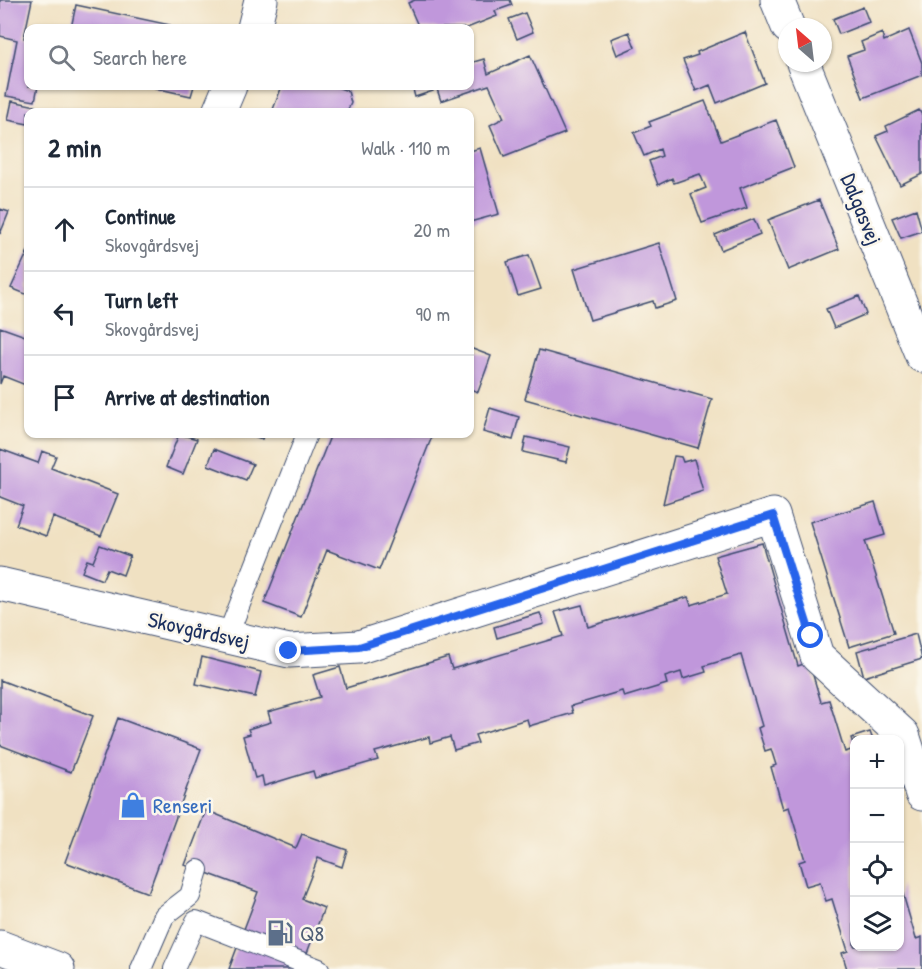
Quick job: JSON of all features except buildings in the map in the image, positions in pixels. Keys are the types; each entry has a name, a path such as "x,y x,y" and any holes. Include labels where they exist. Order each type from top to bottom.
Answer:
{"street":[{"path":"255,24 261,0"},
{"path":"777,0 784,18"},
{"name":"Dalgasvej","path":"806,72 922,356"},
{"path":"221,108 228,90"},
{"name":"Skovgårdsvej","path":"0,584 289,651 359,647 773,515 817,656 903,735 922,794"},
{"path":"0,947 58,969"}],"lane":[{"path":"227,637 305,438"},
{"path":"141,969 164,916 190,896 198,870"},
{"path":"174,969 196,921 319,969"}],"place":[{"name":"Renseri","path":"133,805"},
{"name":"Q8","path":"280,933"}],"route":[{"path":"289,651 359,647 773,515 811,636"}]}
